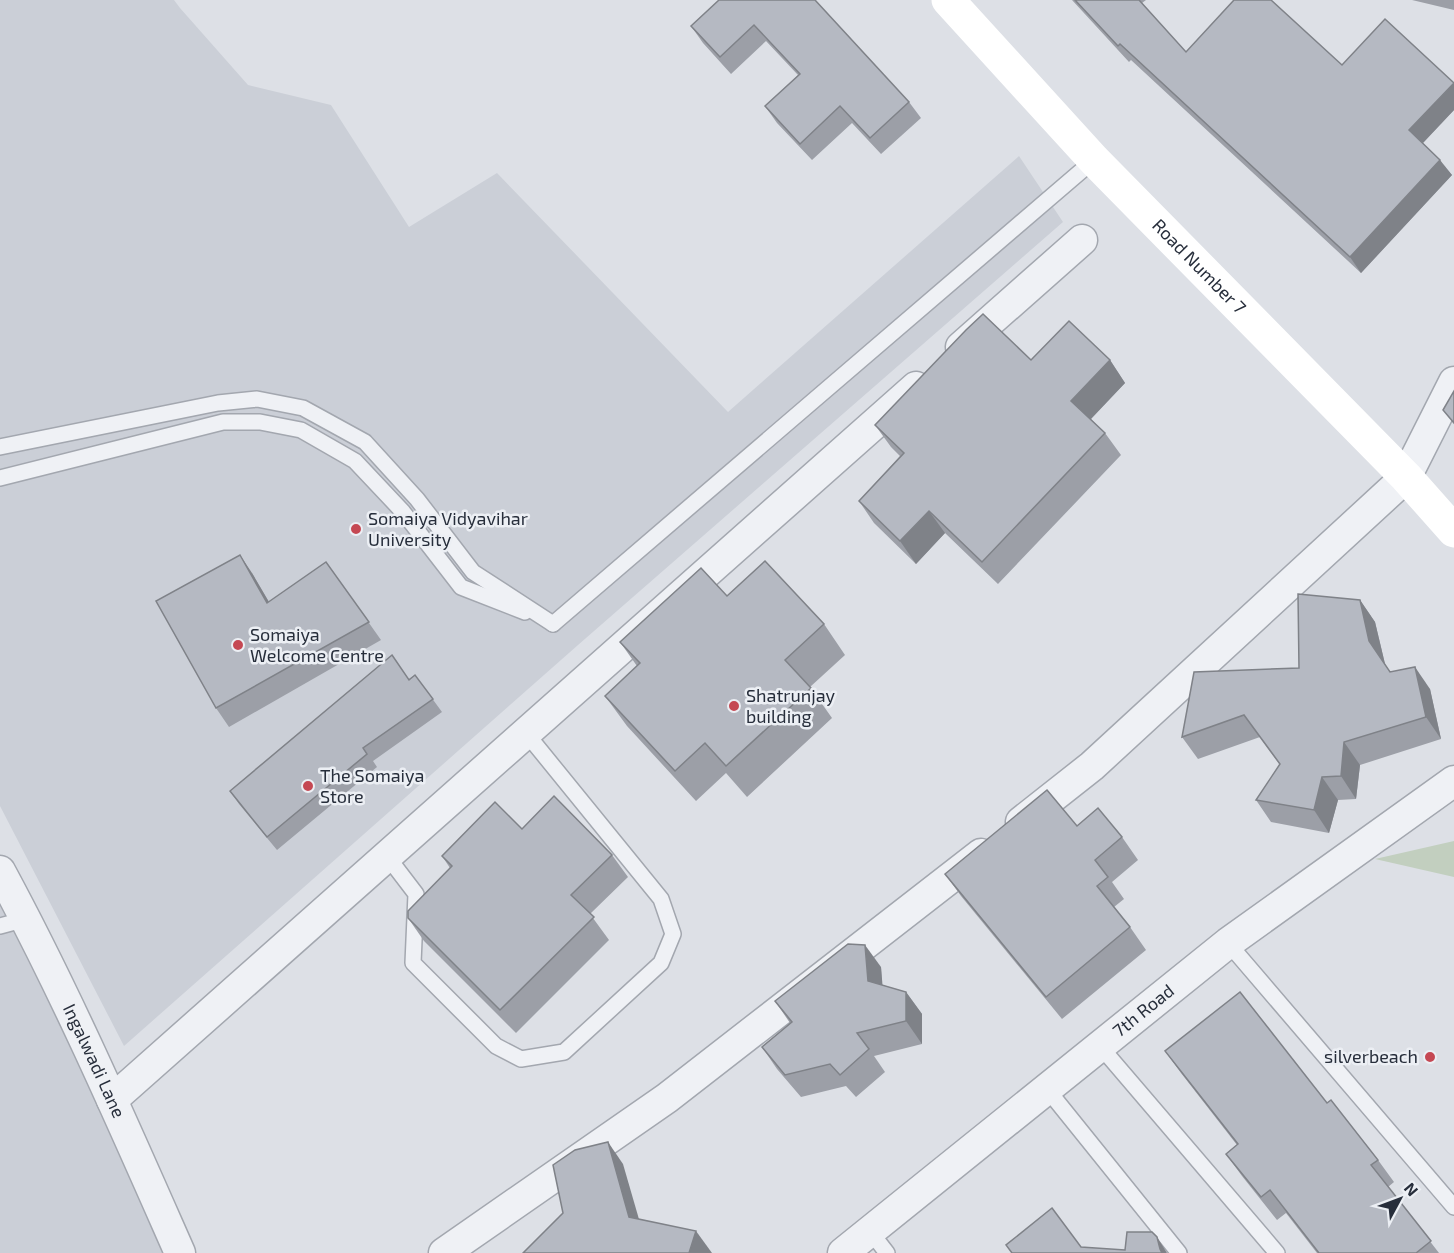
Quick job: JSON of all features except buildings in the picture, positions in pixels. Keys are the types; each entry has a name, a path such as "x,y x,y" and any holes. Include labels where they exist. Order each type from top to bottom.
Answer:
{"street":[{"name":"Road Number 7","path":"948,0 1094,160 1406,477 1454,531"},
{"path":"112,1100 1082,240"},
{"path":"444,1253 667,1098 1092,766 1406,477 1454,382"},
{"name":"7th Road","path":"843,1253 878,1242 1047,1089 1228,943 1454,781"},
{"name":"Ingalwadi Lane","path":"0,871 13,923 112,1100 180,1253"}],"lane":[{"path":"553,624 1094,160"},
{"path":"0,447 218,403 257,399 303,408 365,442 417,500 473,572 553,624"},
{"path":"0,478 223,422 260,422 301,430 355,461 403,512 461,587 553,624"},
{"path":"387,856 416,894 413,963 496,1046 521,1059 564,1052 661,963 673,934 661,899 526,733"},
{"path":"1228,943 1454,1207"},
{"path":"1100,1046 1278,1253"},
{"path":"1047,1089 1179,1253"}],"shaded area":[{"name":"Somaiya Vidyavihar University","path":"0,0 174,0 248,85 331,105 409,227 497,173 728,412 1019,156 1063,222 578,645 124,1046 0,806"},
{"path":"0,890 174,1253 0,1253"}],"green space":[{"path":"1454,841 1454,877 1375,859"}],"place":[{"name":"Somaiya Vidyavihar University","path":"356,529"},
{"name":"Somaiya Welcome Centre","path":"238,645"},
{"name":"Shatrunjay building","path":"734,706"},
{"name":"The Somaiya Store","path":"308,786"},
{"name":"silverbeach","path":"1430,1057"}]}
